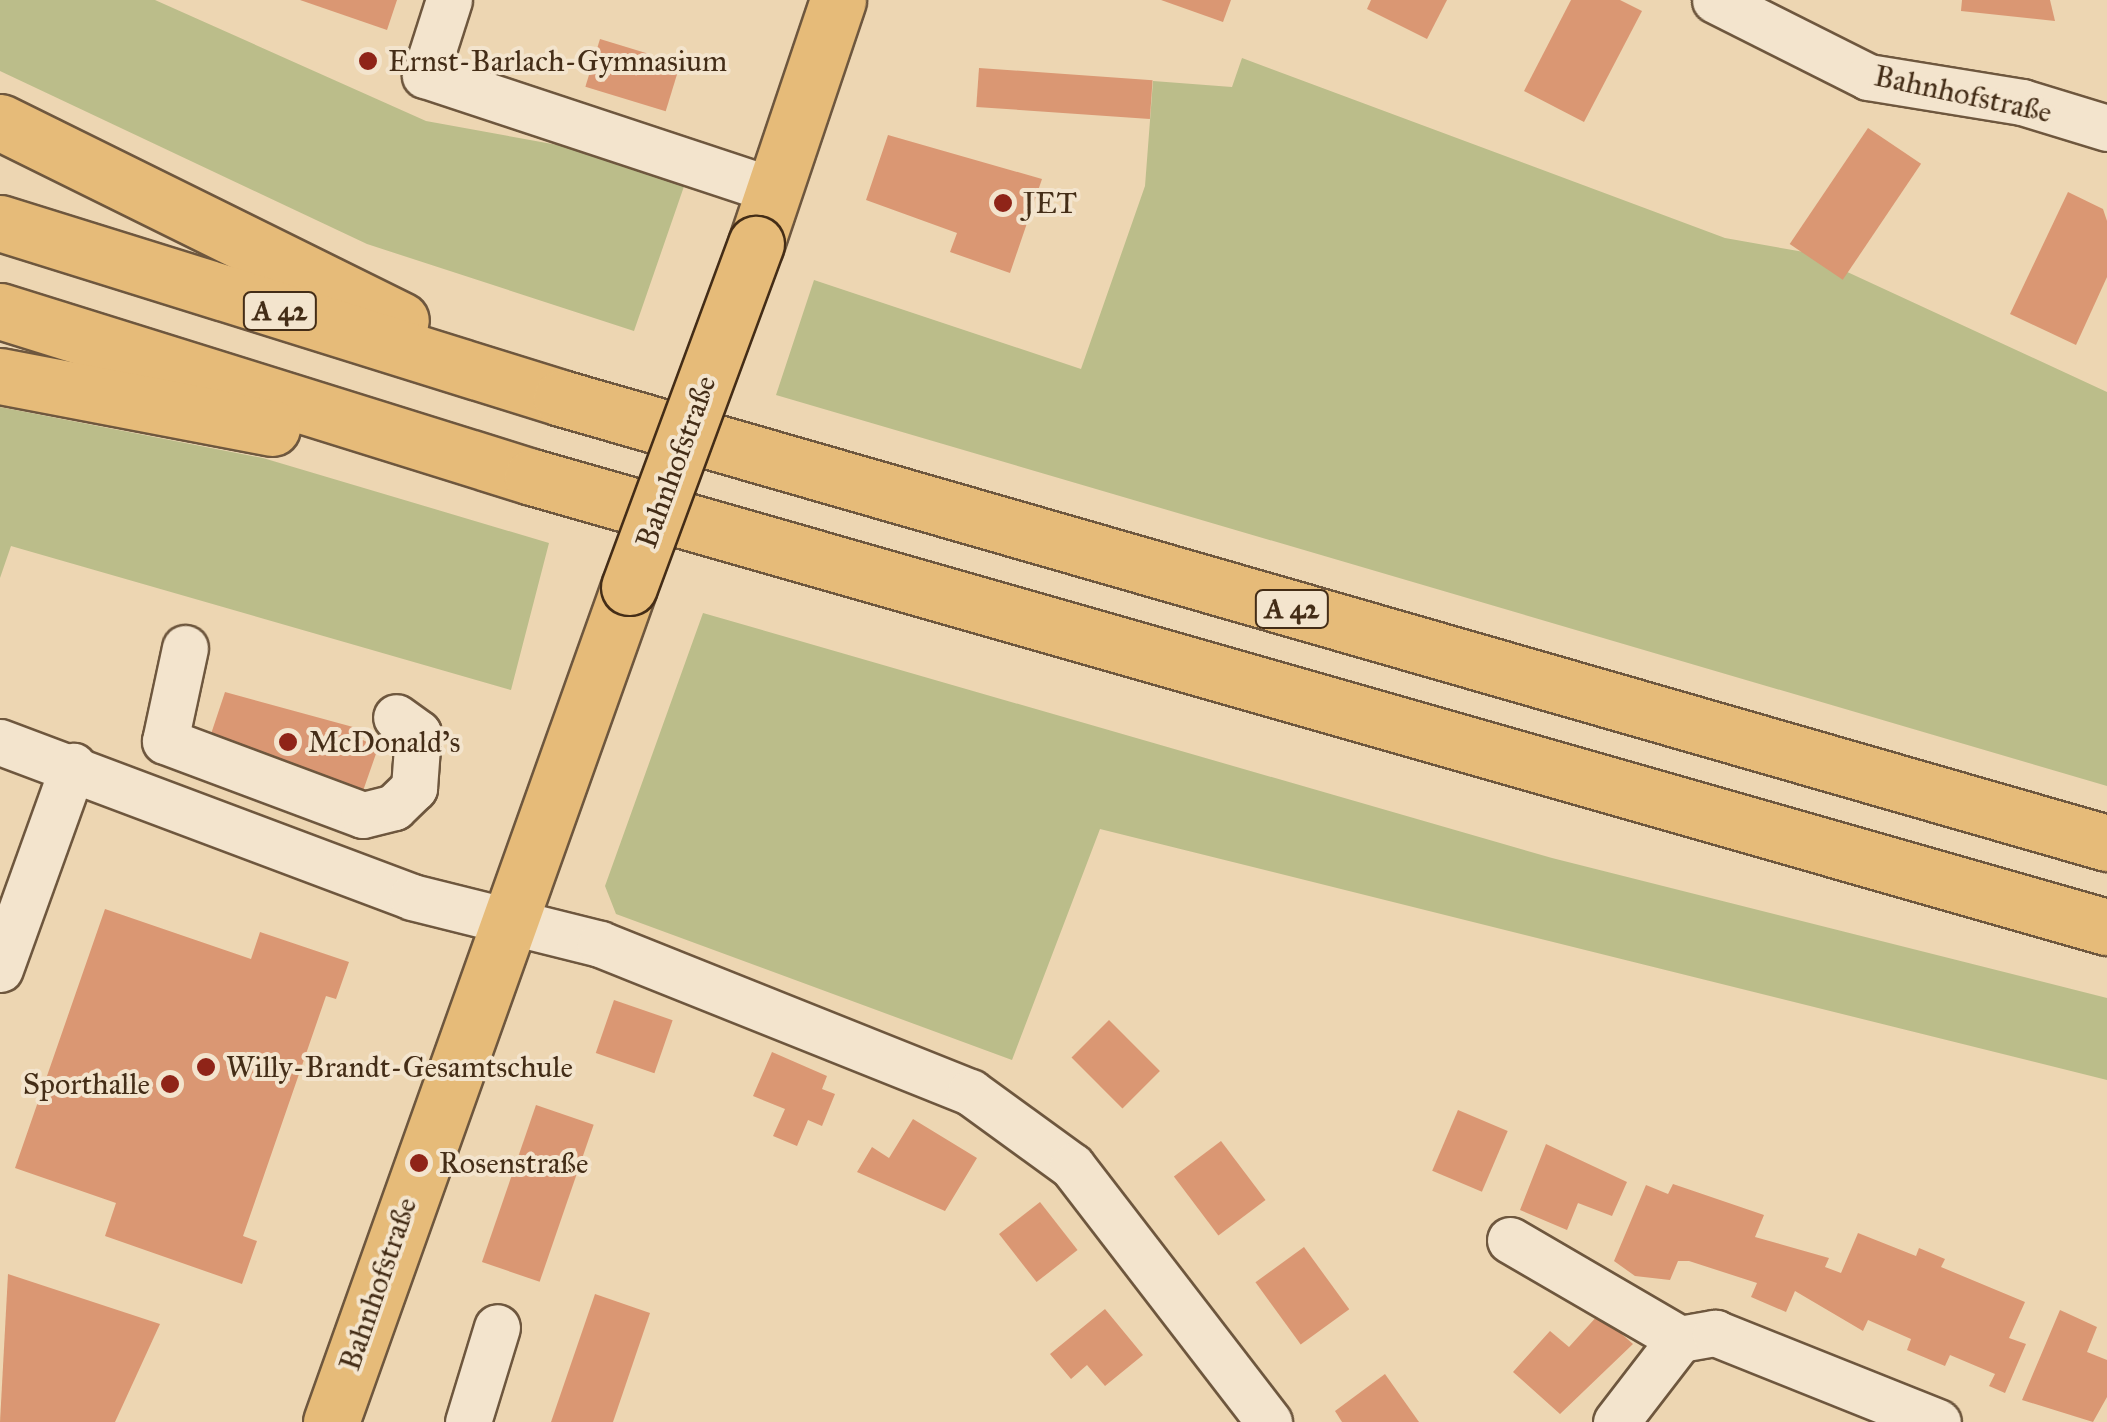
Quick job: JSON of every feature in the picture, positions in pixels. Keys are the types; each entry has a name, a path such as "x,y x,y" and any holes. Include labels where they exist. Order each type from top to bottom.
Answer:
{"main road":[{"name":"Bahnhofstraße","path":"331,1422 506,920 776,191 838,0"},
{"path":"0,122 561,398"},
{"name":"A 42","path":"0,224 561,398 2107,844"},
{"path":"0,312 532,477 2107,928"},
{"path":"0,376 532,477"}],"street":[{"path":"449,0 425,75 776,191"},
{"name":"Bahnhofstraße","path":"1715,0 1868,77 2022,102 2107,128"},
{"path":"185,648 165,741 363,815 394,807 414,788 418,733 396,718"},
{"path":"0,742 73,766 412,898 600,944 807,1021 1024,1123 1072,1166 1269,1422"},
{"path":"0,969 73,766"},
{"path":"1510,1240 1680,1339 1715,1333 1938,1422"},
{"path":"468,1422 497,1327"},
{"path":"1616,1422 1680,1339"}],"green space":[{"path":"0,0 155,0 426,121 690,169 634,331 367,244 0,71"},
{"path":"1242,58 1725,238 1804,252 2107,392 2107,786 776,395 814,280 1081,369 1145,186 1153,81 1232,87"},
{"path":"0,407 263,458 549,543 511,690 11,546 0,578"},
{"path":"703,613 1552,858 2107,998 2107,1080 1100,829 1012,1060 616,914 605,886"}],"building":[{"path":"300,0 397,0 387,30"},
{"path":"1161,0 1231,0 1223,22"},
{"path":"1371,0 1447,0 1427,39 1367,9"},
{"path":"1571,0 1620,0 1642,11 1584,122 1524,91"},
{"path":"1962,0 2050,0 2055,21 1961,11"},
{"path":"600,39 680,64 666,111 585,87"},
{"path":"979,68 1153,80 1150,119 976,107"},
{"path":"1868,128 1921,164 1843,280 1790,244"},
{"path":"888,135 1042,179 1010,273 950,252 957,233 866,200"},
{"path":"2068,192 2103,209 2107,221 2107,277 2076,345 2010,314"},
{"name":"McDonald's","path":"225,692 364,730 361,739 378,748 363,791 208,743"},
{"name":"Sporthalle","path":"105,909 251,959 260,932 349,962 336,999 326,996 243,1236 257,1241 242,1284 105,1236 116,1203 15,1168"},
{"path":"614,1000 673,1020 654,1073 596,1053"},
{"path":"1109,1020 1160,1071 1122,1108 1072,1057"},
{"path":"772,1052 827,1076 822,1089 835,1094 822,1126 808,1120 797,1146 773,1136 785,1109 753,1096"},
{"path":"536,1105 594,1125 540,1282 482,1262"},
{"path":"1458,1110 1508,1131 1482,1192 1432,1171"},
{"path":"913,1119 977,1158 945,1211 857,1172 872,1147 889,1158"},
{"path":"1221,1141 1266,1200 1218,1236 1174,1177"},
{"path":"1546,1144 1627,1182 1612,1216 1578,1203 1567,1230 1520,1210"},
{"path":"1673,1184 1764,1215 1755,1237 1829,1258 1825,1267 1841,1273 1858,1233 1916,1256 1919,1248 1945,1259 1941,1267 2025,1302 2009,1338 2026,1344 2005,1393 1989,1386 1995,1374 1950,1355 1945,1366 1907,1350 1911,1339 1868,1320 1863,1331 1795,1291 1786,1312 1751,1297 1757,1283 1689,1261 1678,1261 1670,1280 1635,1276 1614,1261 1646,1185 1668,1194"},
{"path":"1040,1202 1078,1250 1037,1282 999,1234"},
{"path":"1304,1247 1349,1309 1301,1345 1255,1282"},
{"path":"8,1274 160,1324 115,1422 0,1422"},
{"path":"595,1294 650,1313 613,1422 551,1422"},
{"path":"1105,1309 1143,1355 1105,1386 1087,1365 1071,1379 1050,1354"},
{"path":"2060,1310 2097,1327 2087,1352 2107,1360 2107,1397 2093,1422 2022,1400"},
{"path":"1599,1314 1633,1344 1560,1414 1513,1372 1550,1331 1569,1347"},
{"path":"1385,1374 1419,1422 1342,1422 1335,1411"}],"place":[{"name":"Ernst-Barlach-Gymnasium","path":"368,61"},
{"name":"JET","path":"1003,203"},
{"name":"McDonald's","path":"288,742"},
{"name":"Willy-Brandt-Gesamtschule","path":"206,1067"},
{"name":"Sporthalle","path":"170,1084"},
{"name":"Rosenstraße","path":"419,1163"}]}
